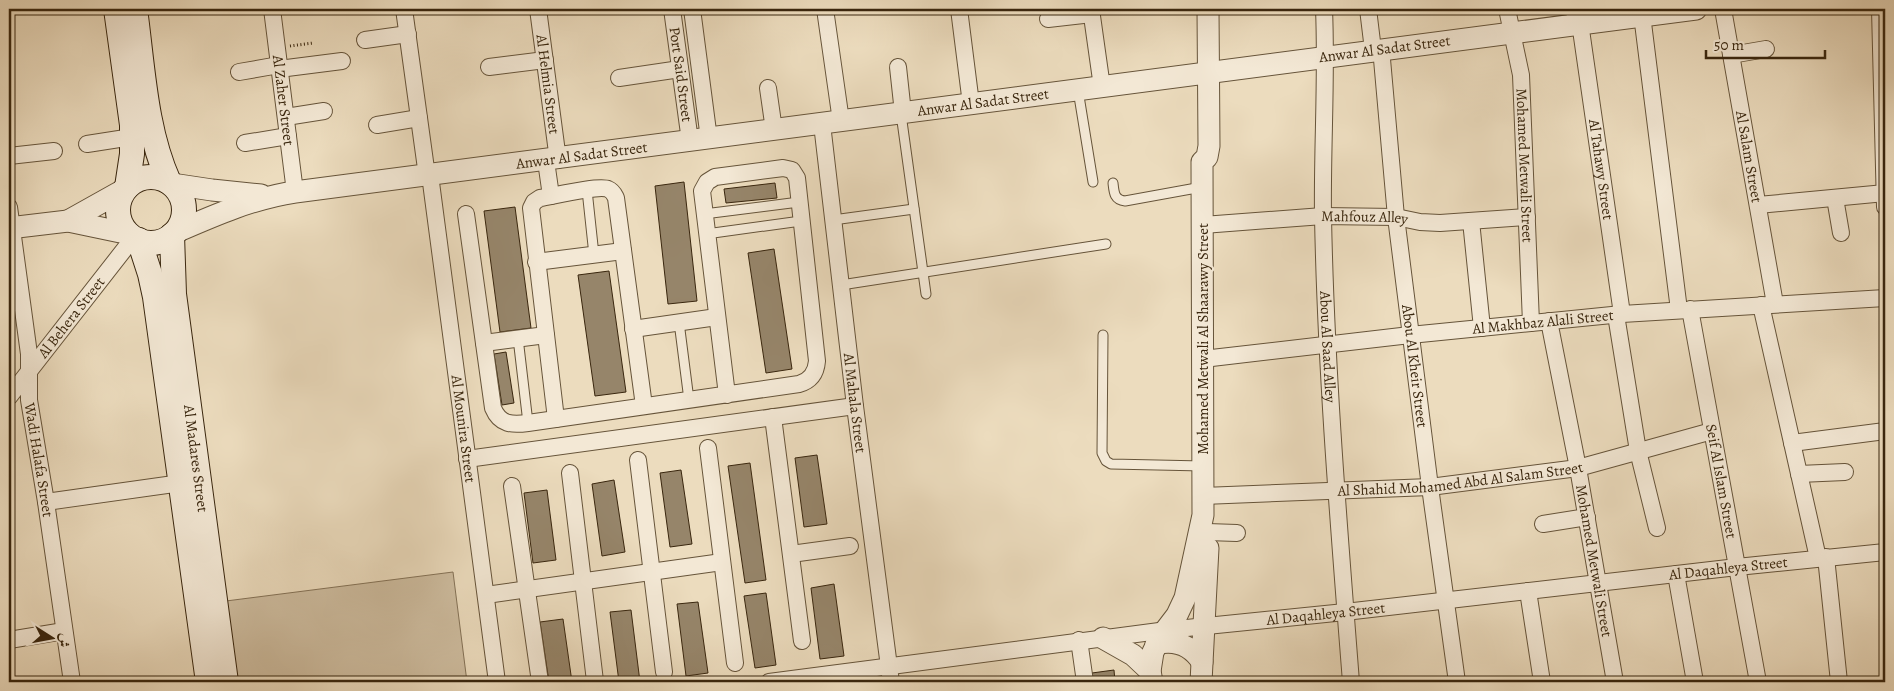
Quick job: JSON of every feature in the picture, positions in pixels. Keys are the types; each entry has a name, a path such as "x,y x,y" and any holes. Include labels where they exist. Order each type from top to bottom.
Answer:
{"main road":[{"path":"116,9 132,137 127,188"},
{"path":"135,9 150,121 158,152 171,183 182,198 184,216 174,233 160,242 146,242 134,237 120,220 119,212 122,195 127,188 140,179 148,177 155,177 171,183"},
{"name":"Al Madares Street","path":"174,233 174,294 226,682"},
{"name":"Al Madares Street","path":"134,237 147,263 155,297 208,682"}],"street":[{"name":"Al Zaher Street","path":"272,9 295,192"},
{"name":"Al Mounira Street","path":"404,9 497,682"},
{"name":"Al Helmia Street","path":"538,9 545,60 552,160 551,196"},
{"name":"Port Said Street","path":"672,9 680,70 699,140"},
{"name":"Port Said Street","path":"692,9 699,140"},
{"name":"Al Mahala Street","path":"826,9 833,220 890,674"},
{"path":"959,9 971,104"},
{"name":"Mohamed Metwali Al Shaarawy Street","path":"1194,9 1202,73 1208,150 1202,162 1204,626 1201,672"},
{"name":"Mohamed Metwali Al Shaarawy Street","path":"1202,73 1208,9"},
{"name":"Abou Al Saad Alley","path":"1324,9 1326,56 1323,216 1328,344 1351,682"},
{"name":"Abou Al Kheir Street","path":"1368,9 1377,49 1410,335 1457,682"},
{"name":"Mohamed Metwali Street","path":"1508,9 1511,32 1521,75 1531,323"},
{"name":"Anwar Al Sadat Street","path":"174,233 272,196 295,192 552,160 1511,32 1577,19 1696,9"},
{"name":"Al Salam Street","path":"1722,9 1758,205 1768,304 1792,443 1822,557 1840,682"},
{"path":"1880,9 1885,207"},
{"path":"1048,19 1092,12 1102,87"},
{"name":"Seif Al Islam Street","path":"1639,13 1685,309 1712,431 1758,682"},
{"name":"Al Tahawy Street","path":"1577,19 1638,451 1657,528"},
{"path":"365,40 408,34"},
{"path":"1731,55 1766,49"},
{"path":"239,72 278,61 342,60"},
{"path":"489,67 545,60"},
{"path":"898,67 902,113"},
{"path":"619,78 680,70"},
{"path":"768,88 774,130"},
{"path":"286,117 324,111"},
{"path":"377,125 419,118"},
{"path":"245,143 288,136"},
{"path":"87,144 132,137"},
{"path":"9,156 54,151"},
{"path":"466,214 492,408 499,418 510,424 556,419 727,395 799,384 808,380 815,371 817,361 796,175 792,170 783,168 710,179 702,191 727,395"},
{"name":"Anwar Al Sadat Street","path":"171,183 212,190 272,196"},
{"path":"10,228 68,220 127,188"},
{"path":"556,419 531,208 537,199 587,190 607,188 614,194 644,406"},
{"path":"1758,205 1885,193"},
{"path":"1835,198 1841,233"},
{"name":"Wadi Halafa Street","path":"9,207 10,228 29,354 28,400 46,502 72,682"},
{"name":"Mahfouz Alley","path":"1203,225 1323,216 1396,217 1420,222 1440,223 1527,217"},
{"path":"68,220 134,237"},
{"path":"1471,221 1482,328"},
{"name":"Al Behera Street","path":"9,397 134,237"},
{"path":"536,262 623,251"},
{"name":"Al Makhbaz Alali Street","path":"1202,358 1619,314 1885,298"},
{"path":"633,329 717,317"},
{"name":"Mohamed Metwali Street","path":"1549,321 1587,517 1615,682"},
{"path":"484,343 546,335"},
{"path":"9,374 29,371"},
{"path":"696,399 707,426"},
{"path":"467,459 855,406"},
{"path":"773,417 802,641"},
{"name":"Al Shahid Mohamed Abd Al Salam Street","path":"1204,514 1337,492 1430,487 1578,468 1712,431"},
{"path":"1792,443 1885,431"},
{"path":"708,448 735,663"},
{"path":"638,460 664,672"},
{"path":"1799,474 1845,472"},
{"path":"570,473 596,681"},
{"path":"46,502 181,483"},
{"path":"512,486 540,682"},
{"path":"1204,514 1237,533"},
{"name":"Mohamed Metwali Al Shaarawy Street","path":"1151,676 1151,661 1161,637 1177,615 1185,598 1204,514"},
{"path":"1543,524 1587,517"},
{"path":"791,554 850,546"},
{"name":"Al Daqahleya Street","path":"769,682 890,674 1079,640 1161,637 1204,626 1446,601 1822,557 1885,552"},
{"path":"486,595 722,562"},
{"path":"1676,574 1695,682"},
{"path":"1528,591 1542,682"},
{"path":"9,640 64,631"},
{"path":"1161,637 1164,642 1179,643 1193,650 1201,672"},
{"path":"1103,638 1133,655 1151,676"},
{"path":"1079,640 1085,682"}],"lane":[{"path":"1078,90 1093,182"},
{"path":"902,113 926,294"},
{"path":"1113,183 1114,195 1125,201 1202,187"},
{"path":"587,190 594,255"},
{"path":"704,214 799,202"},
{"path":"833,220 914,209"},
{"path":"706,234 801,221"},
{"path":"841,285 1106,244"},
{"path":"679,322 696,399"},
{"path":"1103,335 1102,453 1106,461 1110,464 1203,466"},
{"path":"518,338 528,422"}],"path":[{"path":"278,61 313,43"}],"shaded area":[{"path":"453,572 467,682 236,682 226,601"}],"building":[{"path":"684,182 697,301 668,304 655,186"},
{"path":"775,183 777,198 726,203 724,189"},
{"path":"515,207 531,328 500,332 484,211"},
{"path":"774,249 792,369 766,373 748,253"},
{"path":"609,271 626,392 595,396 578,275"},
{"path":"506,352 514,403 502,405 494,354"},
{"path":"817,455 827,524 804,527 795,458"},
{"path":"750,463 766,580 745,583 728,466"},
{"path":"681,470 692,544 670,547 660,473"},
{"path":"614,480 625,552 602,556 592,484"},
{"path":"547,490 556,560 533,563 524,493"},
{"path":"834,584 844,656 820,659 811,588"},
{"path":"766,593 776,665 755,668 744,596"},
{"path":"698,602 708,673 686,676 677,604"},
{"path":"631,610 640,682 619,682 610,612"},
{"path":"563,619 572,682 549,682 540,622"},
{"path":"1114,670 1115,682 1093,682 1092,673"},
{"path":"1061,678 1061,682 1028,682"}]}
